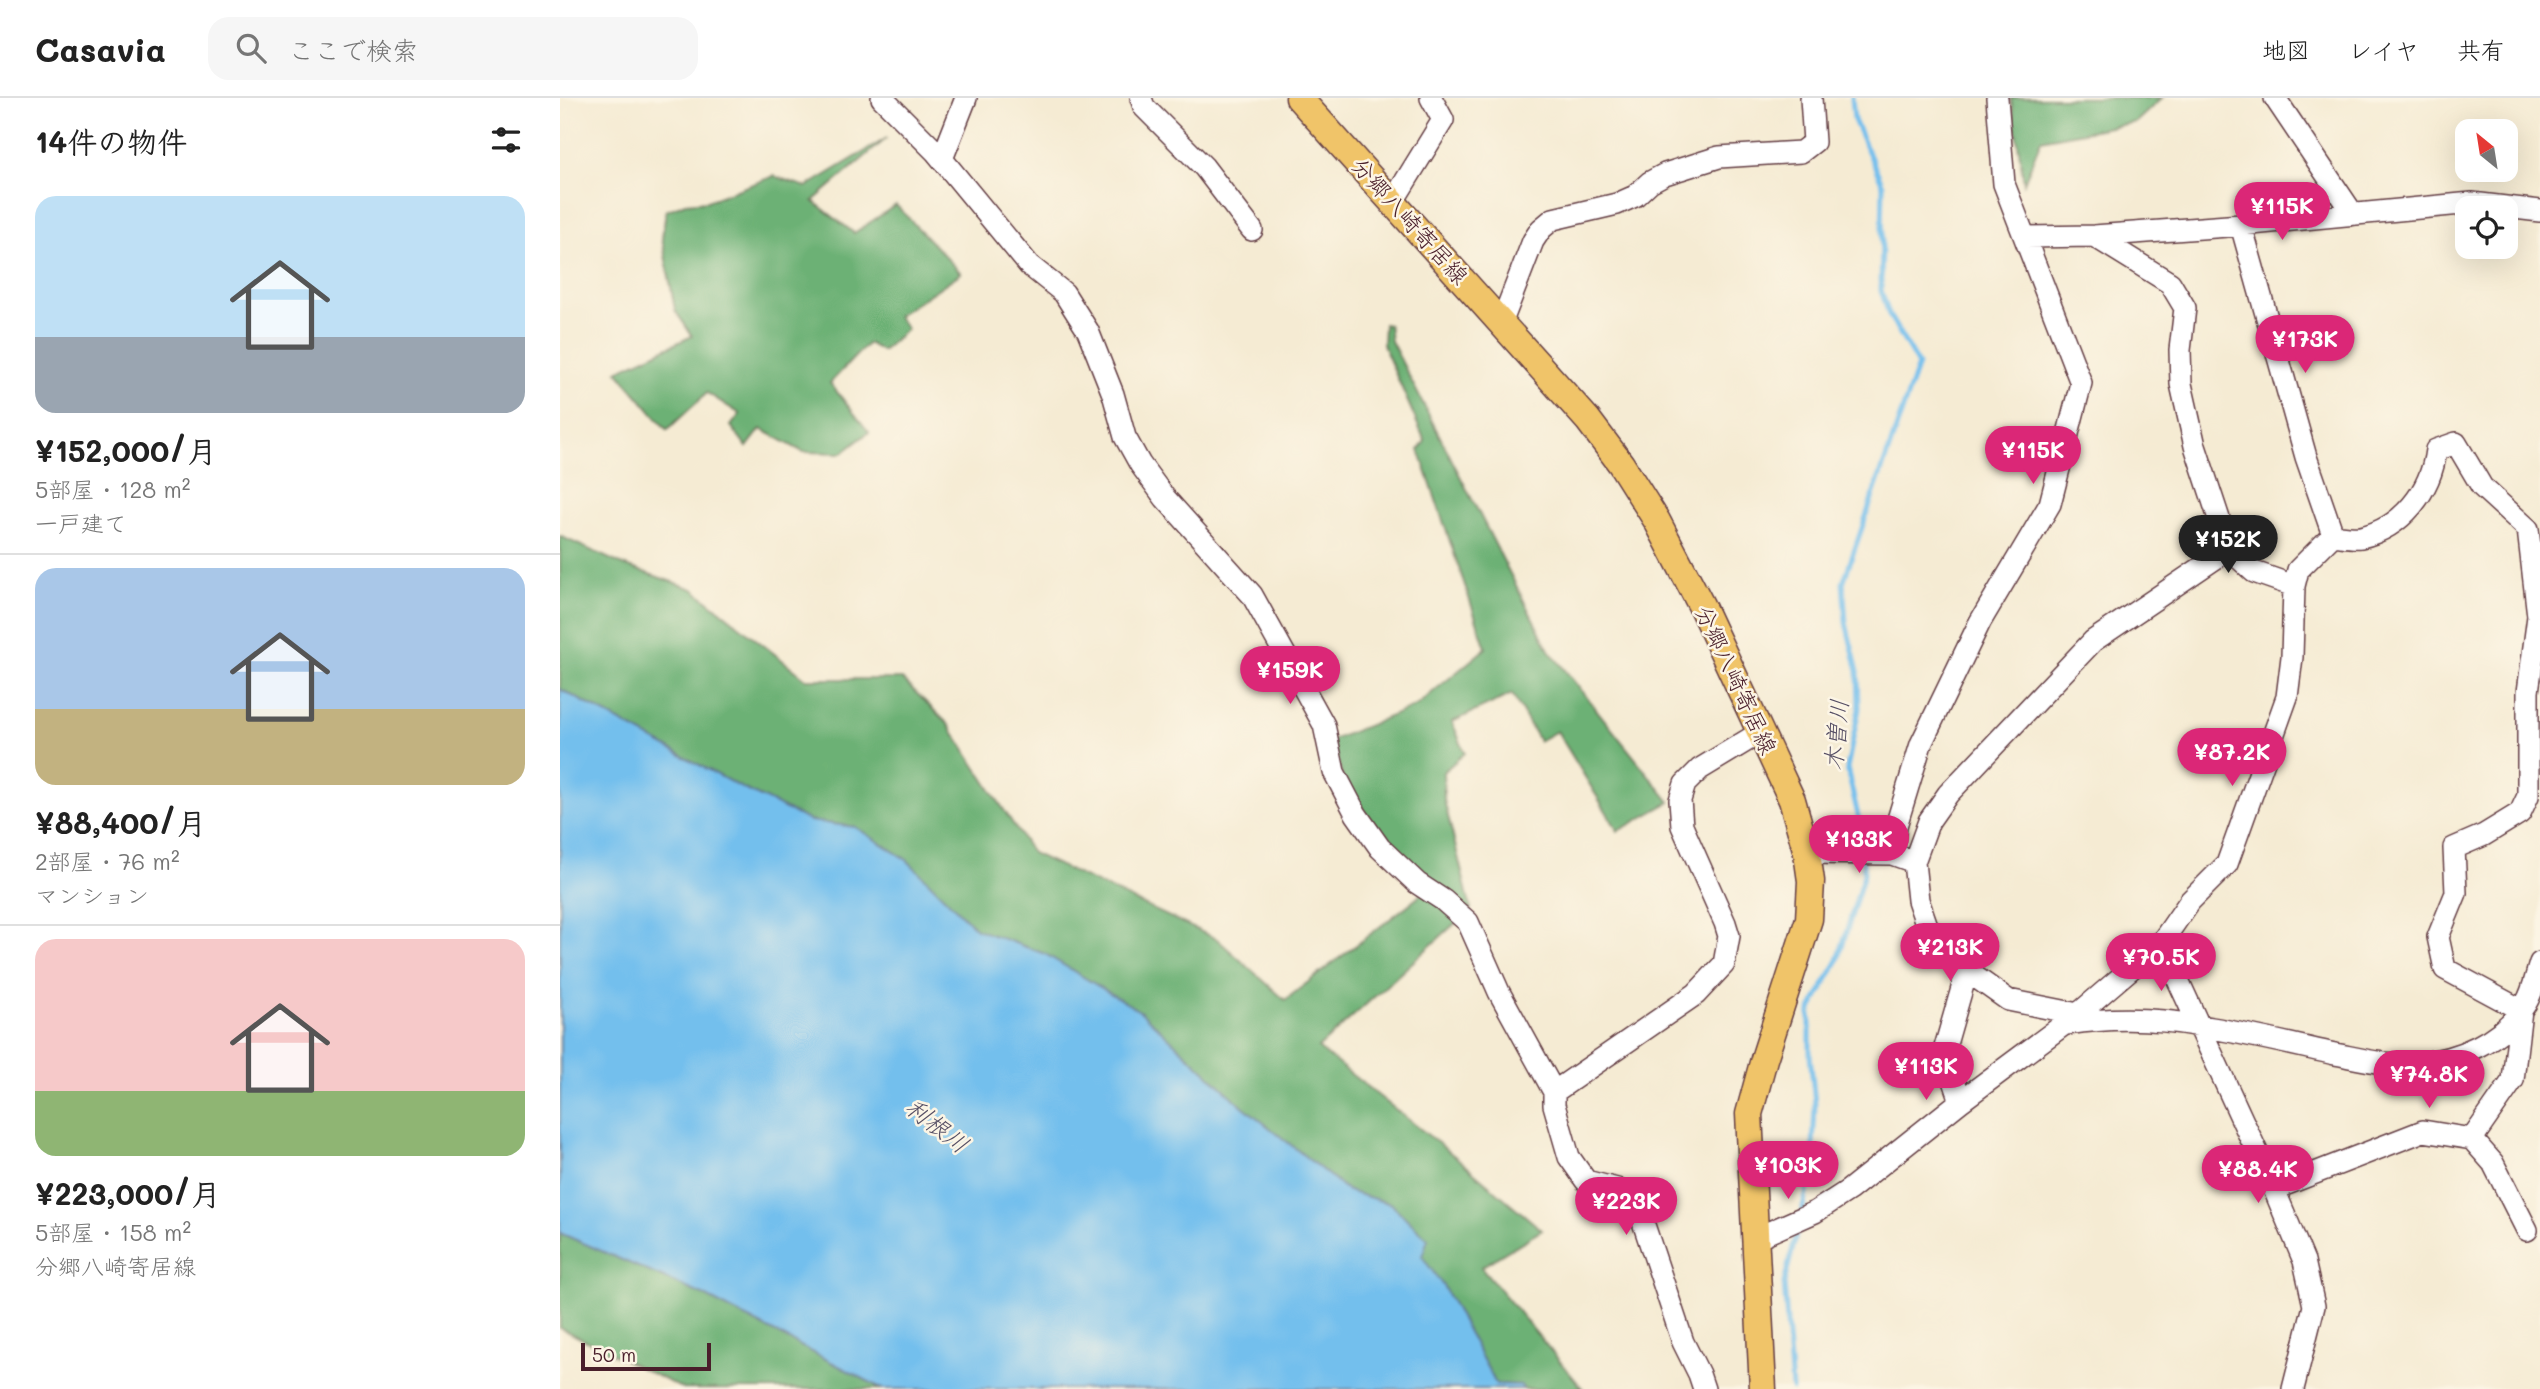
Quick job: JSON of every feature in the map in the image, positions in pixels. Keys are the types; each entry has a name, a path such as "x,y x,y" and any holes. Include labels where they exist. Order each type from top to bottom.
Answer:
{"main road":[{"name":"分郷八崎寄居線","path":"1298,98 1588,419 1621,464 1657,521 1701,605 1792,800 1807,853 1811,881 1809,919 1749,1114 1763,1389"}],"street":[{"path":"881,98 942,159 1029,265 1064,293 1088,331 1113,394 1125,437 1140,464 1165,498 1252,595 1324,725 1334,772 1356,814 1380,848 1417,883 1443,900 1468,922 1499,992 1554,1092 1554,1105 1569,1157 1586,1181 1617,1189 1637,1205 1683,1342 1704,1389"},
{"path":"942,159 966,98"},
{"path":"1141,98 1144,107 1204,167 1252,230"},
{"path":"1392,203 1443,120 1431,98"},
{"path":"1501,324 1533,241 1541,229 1553,219 1617,204 1635,196 1650,182 1665,174 1719,157 1801,152 1814,142 1811,98"},
{"path":"1885,854 1901,813 1921,744 1980,622 2050,504 2081,383 2004,184 1997,98"},
{"path":"2275,98 2353,214"},
{"path":"2026,237 2094,236 2241,225 2472,203 2540,211"},
{"path":"2241,225 2306,457 2333,535"},
{"path":"2094,236 2170,283 2185,309 2180,350 2181,384 2195,446 2229,549 2254,572 2294,586"},
{"path":"1754,1239 1815,1212 1849,1190 1961,1101 2043,1042 2161,943 2190,901 2227,864 2287,697 2292,657 2294,586 2298,570 2333,535 2359,537 2391,527 2417,501 2434,466 2436,450 2456,443 2482,487 2528,529 2538,616 2528,692 2528,796 2520,813 2484,835 2454,848 2456,893 2438,937 2445,969 2521,1010"},
{"path":"2229,549 2093,641 1948,793 1929,821 1914,862 1918,900 1927,926 1967,971 2008,1000 2070,1019 2131,1019 2199,1026 2379,1063 2412,1064 2436,1061 2469,1051 2504,1032 2528,1002 2540,963"},
{"path":"1554,1092 1696,994 1724,964 1729,936 1682,826 1680,800 1685,785 1700,769 1761,733"},
{"path":"1807,853 1885,854 1914,862"},
{"path":"2161,943 2274,1189 2304,1261 2314,1306 2292,1389"},
{"path":"1961,1101 1944,1051 1967,971"},
{"path":"2472,1139 2513,1080 2521,1010"},
{"path":"2274,1189 2423,1131 2472,1139 2493,1163 2527,1230"}],"green space":[{"path":"2011,98 2162,98 2136,122 2041,140 2024,183"},
{"path":"887,138 813,201 854,233 896,205 961,273 897,316 907,329 882,351 868,343 830,383 869,432 842,453 803,452 761,429 747,447 731,426 740,414 707,393 667,430 617,371 692,336 675,310 662,238 666,211 685,203 707,201 774,176 806,187"},
{"path":"1384,324 1389,325 1391,341 1549,650 1670,802 1618,831 1557,731 1539,741 1512,694 1452,722 1465,753 1443,772 1444,800 1471,909 1318,1048 1457,1158 1542,1230 1481,1267 1583,1389 1523,1389 1520,1385 1496,1384 1443,1286 1421,1256 1427,1238 1391,1204 1348,1191 1239,1103 1141,1012 1045,954 976,929 907,860 855,827 810,821 738,786 560,689 560,536 623,565 693,589 806,679 902,679 948,724 1032,853 1217,939 1285,1000 1417,898 1428,882 1386,840 1344,783 1332,740 1416,706 1486,648 1419,450 1425,441 1383,345"},
{"path":"560,1233 703,1295 883,1389 683,1389 560,1328"}],"water":[{"name":"利根川","path":"560,689 738,786 810,821 855,827 907,860 976,929 1045,954 1141,1012 1239,1103 1348,1191 1391,1204 1428,1239 1422,1256 1443,1286 1496,1384 1521,1385 1523,1389 883,1389 703,1295 560,1233"}],"waterway":[{"name":"木曽川","path":"1852,98 1854,120 1883,185 1881,290 1889,315 1918,365 1843,583 1846,623 1858,672 1859,709 1847,768 1862,833 1863,849"},
{"name":"木曽川","path":"1802,1211 1812,1171 1815,1104 1810,1055 1810,1011 1838,960 1864,874 1863,859"},
{"name":"木曽川","path":"1792,1389 1784,1283 1798,1227"}]}
